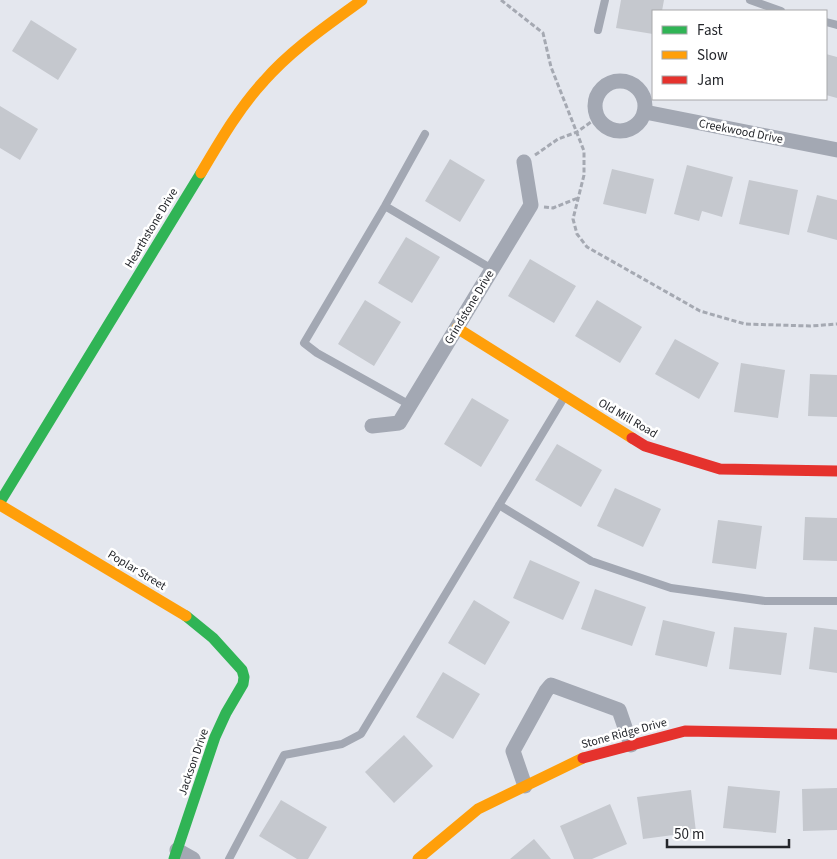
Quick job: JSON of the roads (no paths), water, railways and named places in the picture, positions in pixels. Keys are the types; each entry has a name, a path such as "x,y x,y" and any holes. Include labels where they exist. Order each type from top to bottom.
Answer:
{"street":[{"name":"Hearthstone Drive","path":"0,504 220,141 246,102 291,53 362,0"},
{"path":"618,80 626,81 640,89 646,104 645,112 641,120 628,130 610,129 598,117 596,102 598,94 603,87 610,83 618,80"},
{"name":"Creekwood Drive","path":"645,112 837,150"},
{"name":"Grindstone Drive","path":"372,426 399,423 531,205 524,162"},
{"name":"Old Mill Road","path":"457,328 645,446 720,469 837,471"},
{"name":"Poplar Street","path":"0,504 189,618 213,638 242,670 244,677"},
{"name":"Jackson Drive","path":"176,854 215,737 243,684 244,677"},
{"path":"525,786 513,751 551,685 619,710 631,745"},
{"name":"Stone Ridge Drive","path":"418,859 430,853 478,809 582,758 685,731 837,734"},
{"path":"176,854 193,859"}],"lane":[{"path":"598,30 605,0"},
{"path":"750,0 778,10"},
{"path":"410,405 317,353 304,343 425,134"},
{"path":"385,206 492,269"},
{"path":"229,859 284,755 342,744 361,734 565,396"},
{"path":"499,504 591,561 671,588 764,601 837,601"}]}
